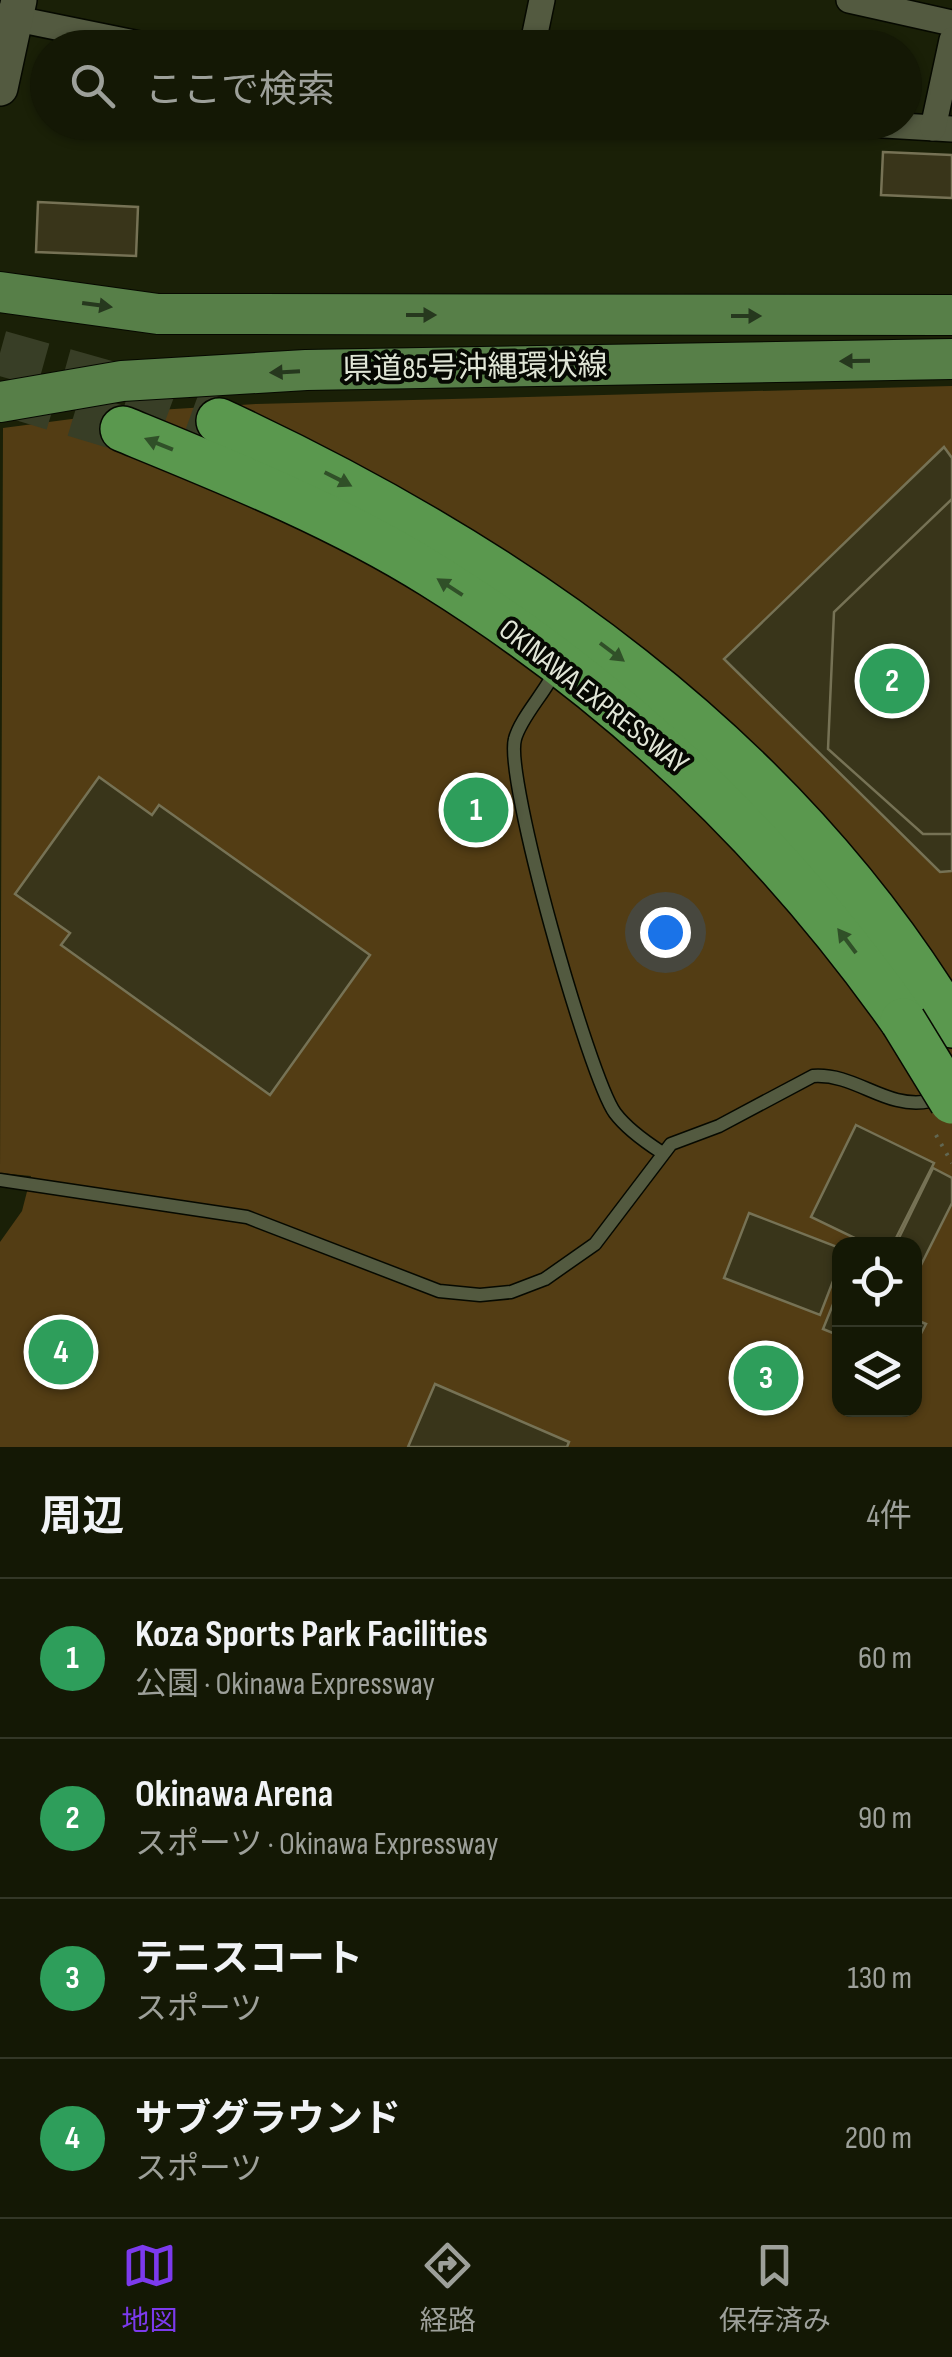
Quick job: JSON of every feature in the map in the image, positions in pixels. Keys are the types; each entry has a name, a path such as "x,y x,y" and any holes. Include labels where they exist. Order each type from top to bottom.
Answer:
{"highway":[{"name":"OKINAWA EXPRESSWAY","path":"218,421 360,490 544,602 644,676 740,759 812,834 874,910 930,1014 939,1112"},
{"name":"OKINAWA EXPRESSWAY","path":"123,429 327,518 430,574 522,634 617,707 710,788 843,936 930,1014"}],"main road":[{"name":"県道85号沖縄環状線","path":"0,292 158,314 952,314"},
{"name":"県道85号沖縄環状線","path":"0,402 122,381 306,370 952,359"}],"street":[{"path":"536,30 542,0"},
{"path":"849,0 952,23"},
{"path":"0,88 11,12 85,30"},
{"path":"942,129 952,40"}],"lane":[{"path":"550,680 514,740 515,777 566,976 597,1073 614,1111 640,1138 661,1152"},
{"path":"0,1180 246,1217 440,1290 480,1296 512,1292 574,1262 603,1233 661,1152 814,1076 832,1075 908,1105 939,1112"}],"path":[{"path":"939,1112 952,1163"}],"shaded area":[{"path":"952,386 952,1447 0,1447 0,1242 22,1211 31,1176 0,1173 3,428 125,412 256,404"}],"building":[{"path":"883,152 952,155 952,198 881,195"},
{"path":"38,202 138,207 136,256 36,252"},
{"path":"944,447 952,458 952,871 940,872 724,659"},
{"path":"952,499 952,834 923,834 828,749 834,612"},
{"path":"99,777 152,815 159,805 370,955 270,1095 61,945 70,933 15,894"},
{"path":"856,1125 934,1163 897,1237 852,1237 811,1217"},
{"path":"933,1168 952,1178 952,1203 922,1263 922,1237 899,1237"},
{"path":"749,1213 832,1245 832,1284 820,1315 724,1278"},
{"path":"832,1307 832,1333 823,1329"},
{"path":"435,1384 569,1442 567,1447 408,1447"}],"tunnel":[{"path":"0,353 140,392 219,421"},
{"path":"10,395 123,429"}],"place":[{"name":"Okinawa Arena","path":"892,681"},
{"name":"Koza Sports Park Facilities","path":"476,810"},
{"name":"サブグラウンド","path":"61,1352"},
{"name":"テニスコート","path":"766,1378"}]}
